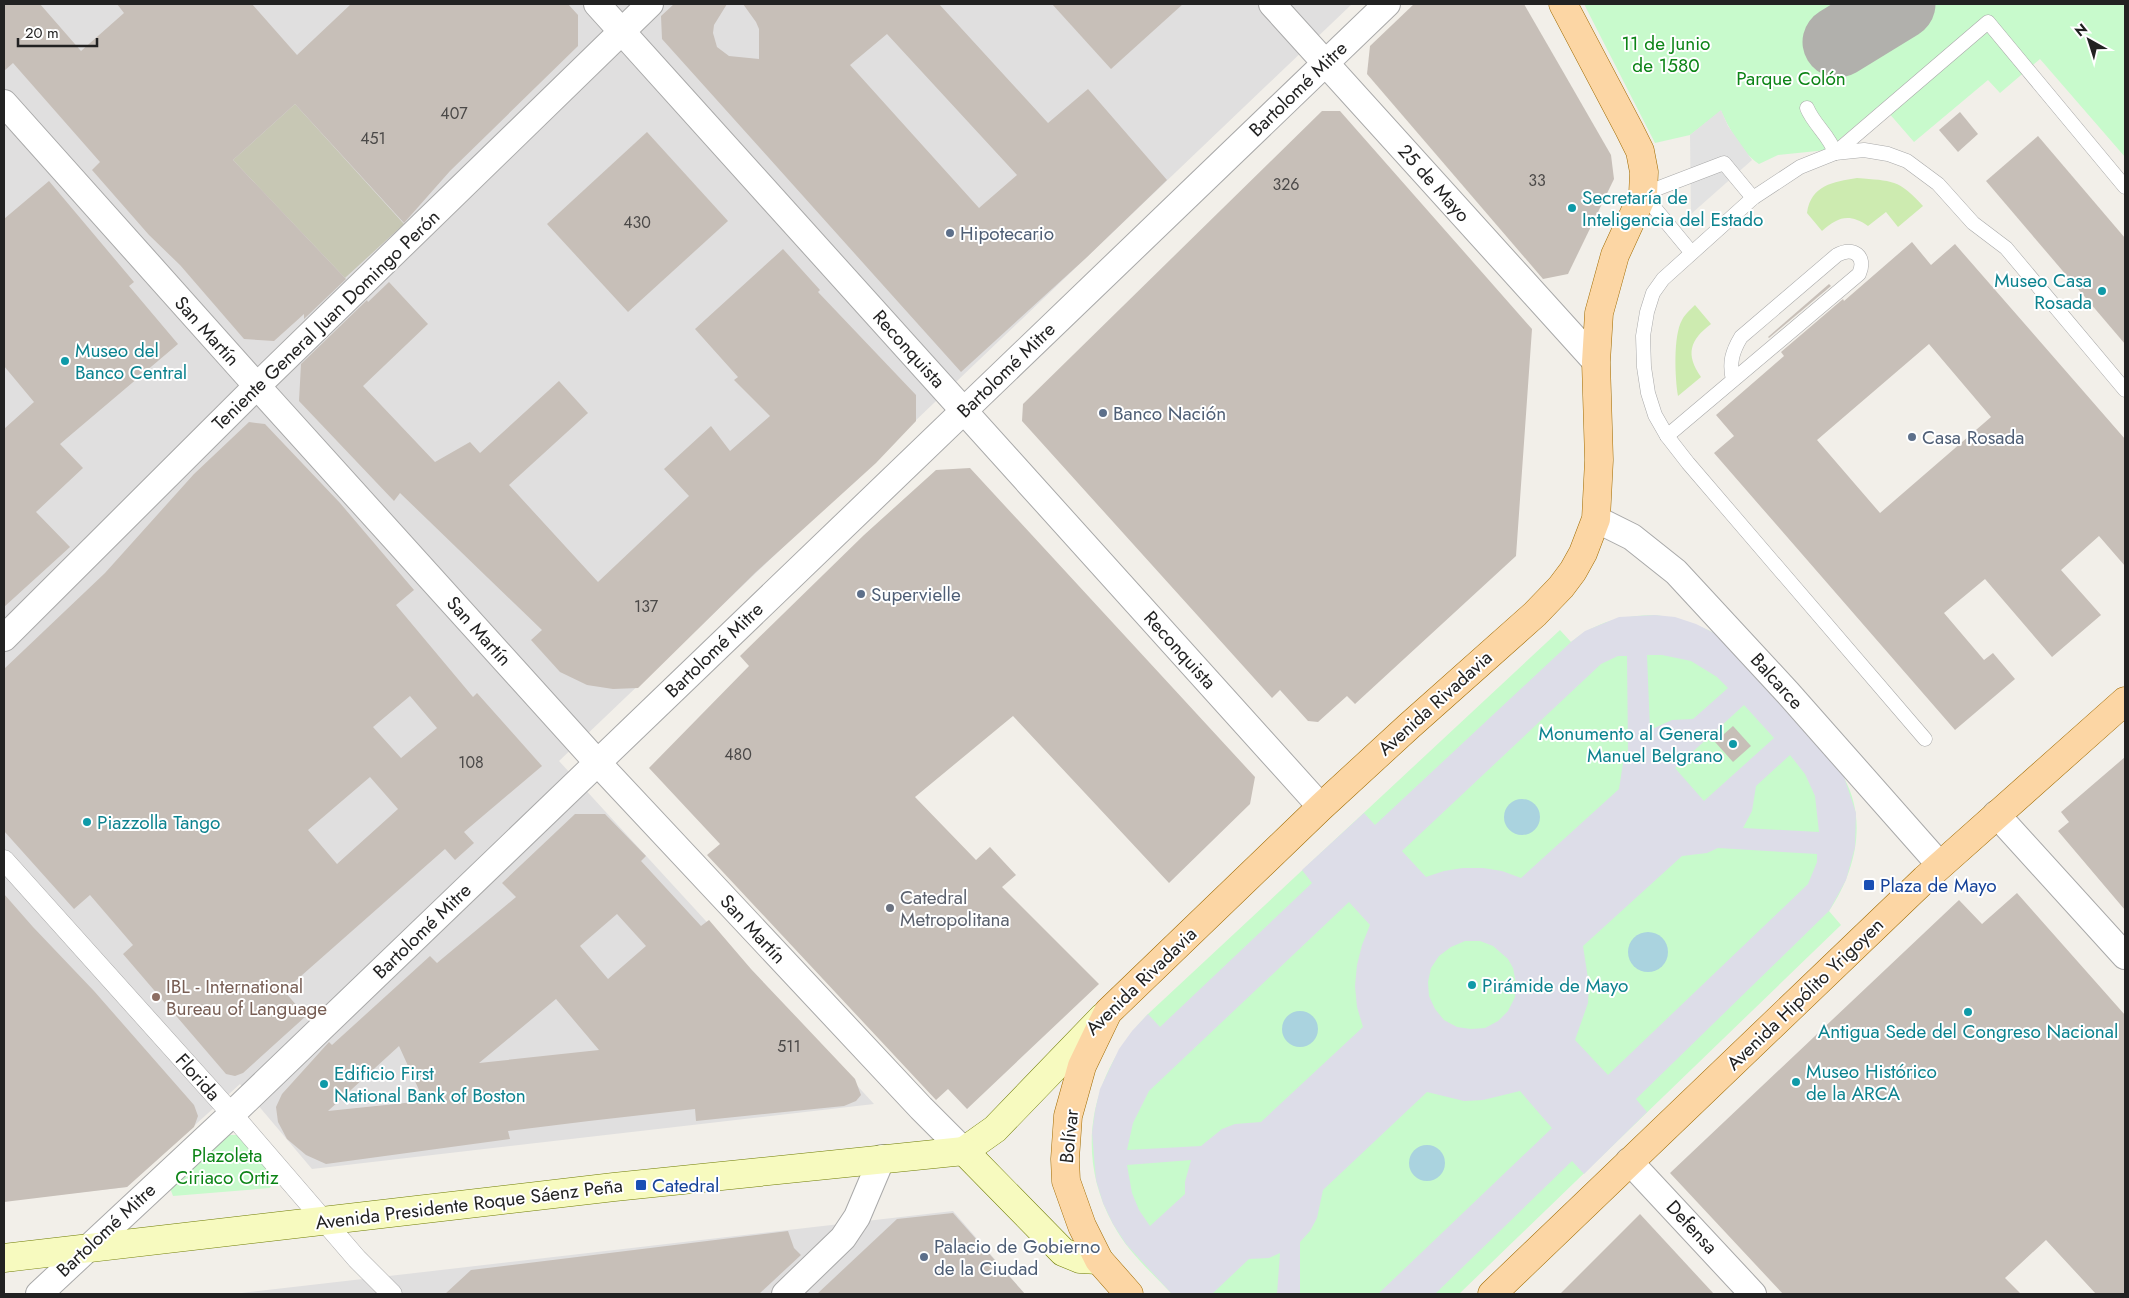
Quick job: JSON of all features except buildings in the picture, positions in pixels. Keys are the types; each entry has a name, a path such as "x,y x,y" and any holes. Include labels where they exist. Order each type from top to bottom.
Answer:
{"main road":[{"name":"Avenida Rivadavia","path":"964,1151 995,1129 1108,1012 1321,807 1535,614 1561,587 1583,553 1596,519 1599,460 1596,362 1599,313 1604,289 1615,255 1643,194 1642,165 1640,152 1630,129 1563,4"},
{"name":"Avenida Hipólito Yrigoyen","path":"1492,1294 1940,865 2125,701"},
{"name":"Bolívar","path":"1108,1012 1082,1066 1068,1116 1065,1160 1066,1181 1082,1226 1100,1260 1123,1292"},
{"name":"Avenida Presidente Roque Sáenz Peña","path":"4,1258 614,1186 964,1151"},
{"path":"964,1151 1063,1252 1080,1259 1100,1260"}],"street":[{"name":"Reconquista","path":"597,4 1321,807"},
{"name":"Teniente General Juan Domingo Perón","path":"4,638 257,386 650,4"},
{"name":"25 de Mayo","path":"1272,4 1596,362"},
{"name":"Bartolomé Mitre","path":"39,1294 232,1114 596,762 1387,4"},
{"name":"San Martín","path":"4,103 596,762 921,1108 964,1151"},
{"name":"Balcarce","path":"1596,519 1632,537 1676,572 1788,693 1940,865"},
{"path":"1996,814 2125,956"},
{"name":"Florida","path":"4,860 232,1114 323,1220 392,1294"},
{"path":"785,1294 843,1238 857,1217 882,1158"},
{"name":"Defensa","path":"1629,1161 1753,1294"}],"lane":[{"path":"1835,153 1988,22 2125,187"},
{"path":"1807,108 1812,121 1831,142 1835,153"},
{"path":"1925,739 1688,463 1667,436 1655,415 1648,393 1644,367 1642,336 1653,293 1663,279 1691,252 1753,198 1800,167 1835,153 1864,150 1888,154 1907,161 1938,184 1973,223 2006,248 2125,390"},
{"path":"1691,252 1643,194 1724,163 1753,198"},
{"path":"1667,436 1859,274 1862,261 1858,255 1845,251 1837,255 1740,337 1730,361 1733,380"}],"shaded area":[{"path":"4,4 1352,4 559,761 874,1104 312,1169 240,1084 127,1187 4,1201"},
{"path":"295,104 404,224 345,278 233,160"},
{"path":"1721,110 1728,126 1752,160 1691,214 1690,135"},
{"path":"1655,615 1675,617 1714,633 1731,648 1832,758 1844,777 1856,813 1855,847 1846,880 1829,911 1636,1099 1647,1112 1584,1174 1572,1161 1435,1294 1378,1294 1552,1128 1520,1091 1483,1100 1464,1101 1427,1092 1323,1190 1317,1218 1310,1231 1300,1242 1300,1294 1277,1294 1280,1253 1269,1258 1249,1259 1212,1294 1172,1294 1126,1244 1113,1224 1103,1203 1096,1180 1092,1133 1095,1111 1100,1089 1119,1049 1148,1014 1160,1027 1312,883 1302,870 1364,813 1375,825 1571,642 1585,631 1619,617","holes":["1647,655 1662,655 1691,661 1717,677 1728,688 1693,719 1672,720 1650,730","1618,656 1627,656 1628,752 1623,763 1619,789 1521,878 1502,871 1483,868 1463,868 1444,871 1426,877 1402,851 1601,664","1744,705 1774,738 1704,801 1675,768","1790,755 1805,774 1815,796 1819,832 1743,828 1752,811 1756,786","1718,848 1817,854 1817,862 1808,884 1608,1075 1575,1040 1588,1003 1589,985 1583,946 1682,856 1707,853","1349,902 1370,925 1357,965 1355,986 1357,1007 1363,1027 1261,1122 1235,1124 1222,1129 1201,1146 1127,1150 1133,1123 1149,1091","1465,941 1480,941 1493,946 1508,959 1513,968 1516,983 1515,997 1508,1011 1498,1021 1485,1028 1457,1027 1444,1020 1435,1009 1429,996 1428,982 1431,968 1439,956 1451,947","1191,1160 1185,1182 1185,1194 1150,1226 1139,1210 1132,1193 1127,1165"]},
{"path":"953,1211 1025,1294 233,1294"}],"green space":[{"name":"Parque Colón","path":"1584,4 2125,4 2125,157 2040,59 2000,93 1988,80 1914,142 1881,104 1827,150 1778,155 1759,164 1742,147 1721,111 1690,135 1655,143"},
{"path":"1857,178 1894,183 1915,197 1923,206 1898,227 1886,212 1868,226 1855,219 1844,218 1833,222 1822,231 1807,213 1813,196 1832,183"},
{"path":"1695,305 1711,324 1698,336 1692,348 1693,361 1701,377 1678,396 1676,379 1677,336 1683,318"},
{"name":"Plaza de Mayo","path":"1655,615 1686,621 1714,633 1844,778 1851,795 1857,829 1852,864 1846,880 1829,911 1841,925 1459,1294 1172,1294 1140,1261 1119,1234 1101,1196 1094,1169 1092,1141 1094,1113 1113,1061 1129,1037 1148,1014 1560,630 1571,642 1600,624 1621,618"},
{"name":"Plazoleta Ciriaco Ortiz","path":"225,1135 237,1135 276,1177 270,1188 173,1196 170,1188"}],"water":[{"path":"1522,799 1535,804 1540,817 1535,830 1522,835 1509,830 1504,817 1509,804"},
{"path":"1648,932 1662,938 1668,952 1662,966 1648,972 1634,966 1628,952 1634,938"},
{"path":"1300,1011 1307,1012 1313,1016 1317,1022 1317,1036 1313,1042 1307,1046 1300,1047 1293,1046 1287,1042 1283,1036 1282,1029 1283,1022 1287,1016 1293,1012"},
{"path":"1427,1145 1434,1146 1440,1150 1444,1156 1444,1170 1440,1176 1434,1180 1427,1181 1420,1180 1414,1176 1410,1170 1409,1163 1410,1156 1414,1150 1420,1146"}],"taxiway":[{"path":"1838,42 1900,4"}],"place":[{"name":"Secretaría de Inteligencia del Estado","path":"1572,208"},
{"name":"Hipotecario","path":"950,233"},
{"name":"Museo Casa Rosada","path":"2102,291"},
{"name":"Museo del Banco Central","path":"65,361"},
{"name":"Banco Nación","path":"1103,413"},
{"name":"Casa Rosada","path":"1912,437"},
{"name":"Supervielle","path":"861,594"},
{"name":"Monumento al General Manuel Belgrano","path":"1733,744"},
{"name":"Piazzolla Tango","path":"87,822"},
{"name":"Plaza de Mayo","path":"1869,885"},
{"name":"Catedral Metropolitana","path":"890,908"},
{"name":"Pirámide de Mayo","path":"1472,985"},
{"name":"IBL - International Bureau of Language","path":"156,997"},
{"name":"Antigua Sede del Congreso Nacional","path":"1968,1012"},
{"name":"Museo Histórico de la ARCA","path":"1796,1082"},
{"name":"Edificio First National Bank of Boston","path":"324,1084"},
{"name":"Catedral","path":"641,1185"},
{"name":"Palacio de Gobierno de la Ciudad","path":"924,1257"}],"park label":[{"name":"11 de Junio de 1580","path":"1666,54"}]}
